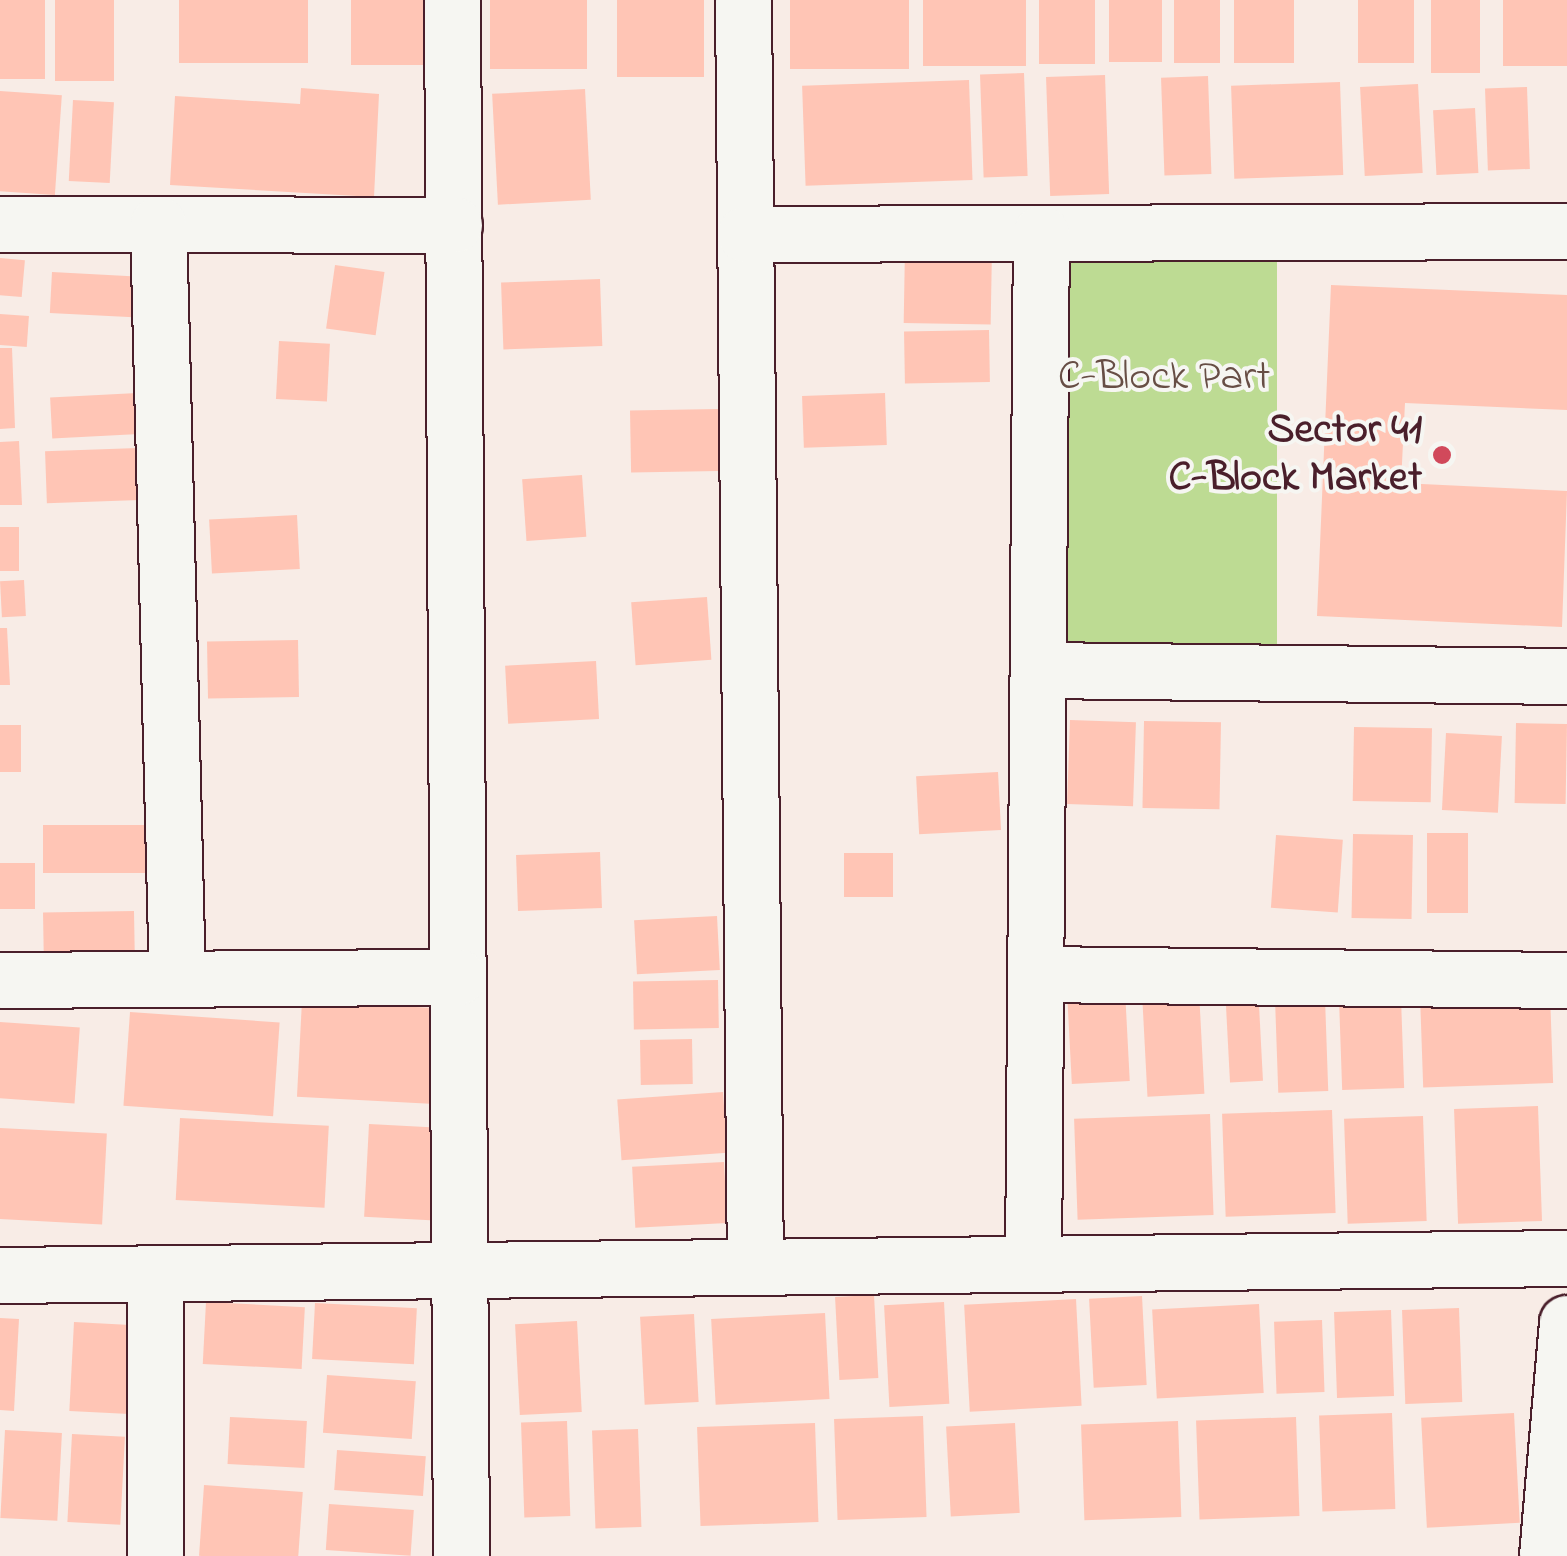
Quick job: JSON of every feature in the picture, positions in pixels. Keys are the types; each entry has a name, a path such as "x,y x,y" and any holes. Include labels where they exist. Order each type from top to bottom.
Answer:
{"street":[{"path":"452,0 461,1556"},
{"path":"743,0 755,1266"},
{"path":"0,224 454,224"},
{"path":"158,224 177,978"},
{"path":"745,234 1567,231"},
{"path":"1033,1264 1041,233"},
{"path":"1038,670 1567,676"},
{"path":"1035,974 1567,980"},
{"path":"0,980 458,976"},
{"path":"0,1275 1567,1258"},
{"path":"154,1556 155,1273"},
{"path":"1547,1556 1567,1323"}],"green space":[{"name":"C-Block Part","path":"1061,252 1277,252 1277,659 1061,659"}],"building":[{"path":"0,0 45,0 45,79 0,79"},
{"path":"55,0 114,0 114,81 55,81"},
{"path":"179,0 308,0 308,63 179,63"},
{"path":"351,0 437,0 437,65 351,65"},
{"path":"490,0 587,0 587,69 490,69"},
{"path":"617,0 704,0 704,77 617,77"},
{"path":"790,0 909,0 909,69 790,69"},
{"path":"923,0 1026,0 1026,66 923,66"},
{"path":"1039,0 1095,0 1095,64 1039,64"},
{"path":"1109,0 1162,0 1162,62 1109,62"},
{"path":"1174,0 1220,0 1220,63 1174,63"},
{"path":"1234,0 1294,0 1294,63 1234,63"},
{"path":"1358,0 1414,0 1414,63 1358,63"},
{"path":"1431,0 1480,0 1480,73 1431,73"},
{"path":"1503,0 1567,0 1567,66 1503,66"},
{"path":"1024,73 1028,176 984,177 980,75"},
{"path":"1105,75 1109,194 1050,196 1046,77"},
{"path":"1208,76 1211,174 1164,176 1161,78"},
{"path":"969,80 972,180 806,186 802,86"},
{"path":"1340,82 1343,175 1234,179 1231,86"},
{"path":"1418,84 1423,173 1365,176 1360,87"},
{"path":"1527,87 1530,169 1488,170 1485,88"},
{"path":"301,88 379,94 374,197 170,185 175,96 300,104"},
{"path":"585,89 591,200 498,205 492,94"},
{"path":"0,91 62,95 55,195 0,191"},
{"path":"73,100 114,102 110,183 69,181"},
{"path":"1475,108 1478,173 1436,175 1433,110"},
{"path":"905,247 992,249 991,325 904,323"},
{"path":"0,258 25,260 22,297 0,295"},
{"path":"335,265 385,272 376,335 326,328"},
{"path":"52,272 155,277 153,318 50,313"},
{"path":"600,279 602,346 503,349 501,282"},
{"path":"1331,285 1567,295 1567,410 1405,403 1401,483 1567,491 1562,627 1317,616"},
{"path":"0,314 29,316 27,347 0,345"},
{"path":"989,330 990,382 905,383 904,331"},
{"path":"279,341 330,344 327,402 276,399"},
{"path":"0,348 12,348 15,428 0,429"},
{"path":"137,393 139,434 52,438 50,398"},
{"path":"885,393 887,445 804,448 802,396"},
{"path":"718,409 719,471 631,473 630,411"},
{"path":"19,441 22,505 0,505 0,442"},
{"path":"138,448 140,500 47,503 45,451"},
{"path":"582,475 586,537 526,541 522,479"},
{"path":"297,515 300,569 212,574 209,520"},
{"path":"0,527 19,527 19,571 0,571"},
{"path":"24,580 26,616 2,617 0,581"},
{"path":"707,597 711,660 636,665 631,602"},
{"path":"0,628 7,628 10,685 0,685"},
{"path":"298,640 299,697 208,699 207,642"},
{"path":"596,661 599,719 508,724 505,666"},
{"path":"1070,720 1136,722 1133,806 1067,804"},
{"path":"1144,721 1221,722 1219,809 1142,808"},
{"path":"1516,723 1567,724 1566,804 1515,803"},
{"path":"0,725 21,725 21,772 0,772"},
{"path":"1354,727 1432,728 1431,802 1353,801"},
{"path":"1446,733 1502,736 1498,813 1442,810"},
{"path":"998,772 1001,830 919,834 916,776"},
{"path":"43,825 152,825 152,873 43,873"},
{"path":"1427,833 1468,833 1468,913 1427,913"},
{"path":"1353,834 1413,835 1412,919 1352,918"},
{"path":"1276,835 1343,840 1338,912 1271,908"},
{"path":"600,852 602,908 518,911 516,855"},
{"path":"844,853 893,853 893,897 844,897"},
{"path":"0,863 35,863 35,909 0,909"},
{"path":"134,911 135,958 44,960 43,913"},
{"path":"717,916 720,970 637,974 634,920"},
{"path":"718,980 719,1028 634,1029 633,981"},
{"path":"1258,986 1263,1081 1230,1083 1225,988"},
{"path":"1125,990 1130,1081 1072,1084 1067,993"},
{"path":"1199,991 1204,1094 1147,1097 1142,994"},
{"path":"1550,993 1553,1083 1423,1087 1420,998"},
{"path":"1325,998 1328,1091 1278,1093 1275,1000"},
{"path":"1401,998 1404,1088 1342,1090 1339,1000"},
{"path":"302,1001 435,1008 430,1104 297,1097"},
{"path":"130,1012 280,1022 273,1116 123,1106"},
{"path":"0,1022 80,1028 75,1103 0,1098"},
{"path":"692,1039 693,1084 641,1085 640,1040"},
{"path":"723,1092 727,1153 622,1160 617,1099"},
{"path":"1538,1106 1542,1221 1458,1224 1454,1109"},
{"path":"1332,1110 1336,1213 1226,1217 1222,1114"},
{"path":"1210,1114 1214,1215 1078,1220 1074,1119"},
{"path":"1423,1116 1427,1221 1348,1224 1344,1119"},
{"path":"180,1118 329,1126 325,1208 176,1200"},
{"path":"369,1124 435,1127 430,1220 364,1217"},
{"path":"0,1128 107,1134 102,1224 0,1219"},
{"path":"724,1162 727,1223 635,1228 632,1167"},
{"path":"874,1295 878,1378 839,1380 835,1297"},
{"path":"1142,1296 1147,1385 1094,1388 1089,1299"},
{"path":"1076,1299 1082,1406 970,1412 964,1305"},
{"path":"206,1302 305,1307 302,1369 203,1364"},
{"path":"944,1302 949,1404 889,1407 884,1305"},
{"path":"315,1303 417,1308 414,1364 312,1359"},
{"path":"1259,1304 1264,1393 1157,1398 1152,1310"},
{"path":"1459,1308 1462,1402 1405,1404 1402,1310"},
{"path":"1391,1310 1394,1396 1337,1398 1334,1312"},
{"path":"825,1313 830,1399 716,1405 711,1319"},
{"path":"694,1314 699,1402 645,1405 640,1317"},
{"path":"0,1318 19,1319 14,1411 0,1410"},
{"path":"1322,1320 1325,1392 1277,1394 1274,1322"},
{"path":"577,1321 582,1412 520,1415 515,1324"},
{"path":"74,1322 154,1326 149,1415 69,1411"},
{"path":"327,1375 416,1381 412,1439 323,1433"},
{"path":"1392,1413 1395,1509 1322,1511 1319,1416"},
{"path":"1514,1413 1520,1523 1427,1528 1421,1418"},
{"path":"923,1416 927,1517 838,1520 834,1419"},
{"path":"230,1417 307,1421 304,1468 228,1464"},
{"path":"1296,1417 1299,1516 1200,1519 1196,1420"},
{"path":"567,1421 570,1516 524,1518 521,1423"},
{"path":"1178,1421 1181,1517 1084,1520 1081,1424"},
{"path":"815,1423 818,1522 701,1526 697,1427"},
{"path":"1015,1423 1020,1513 951,1516 946,1427"},
{"path":"638,1429 641,1527 595,1529 592,1431"},
{"path":"5,1430 62,1433 57,1521 0,1518"},
{"path":"72,1434 125,1437 120,1525 67,1522"},
{"path":"337,1450 426,1456 423,1496 334,1490"},
{"path":"204,1485 303,1492 298,1556 199,1556"},
{"path":"329,1504 414,1510 411,1556 326,1550"}],"place":[{"name":"Sector 41 C-Block Market","path":"1442,455"}]}
